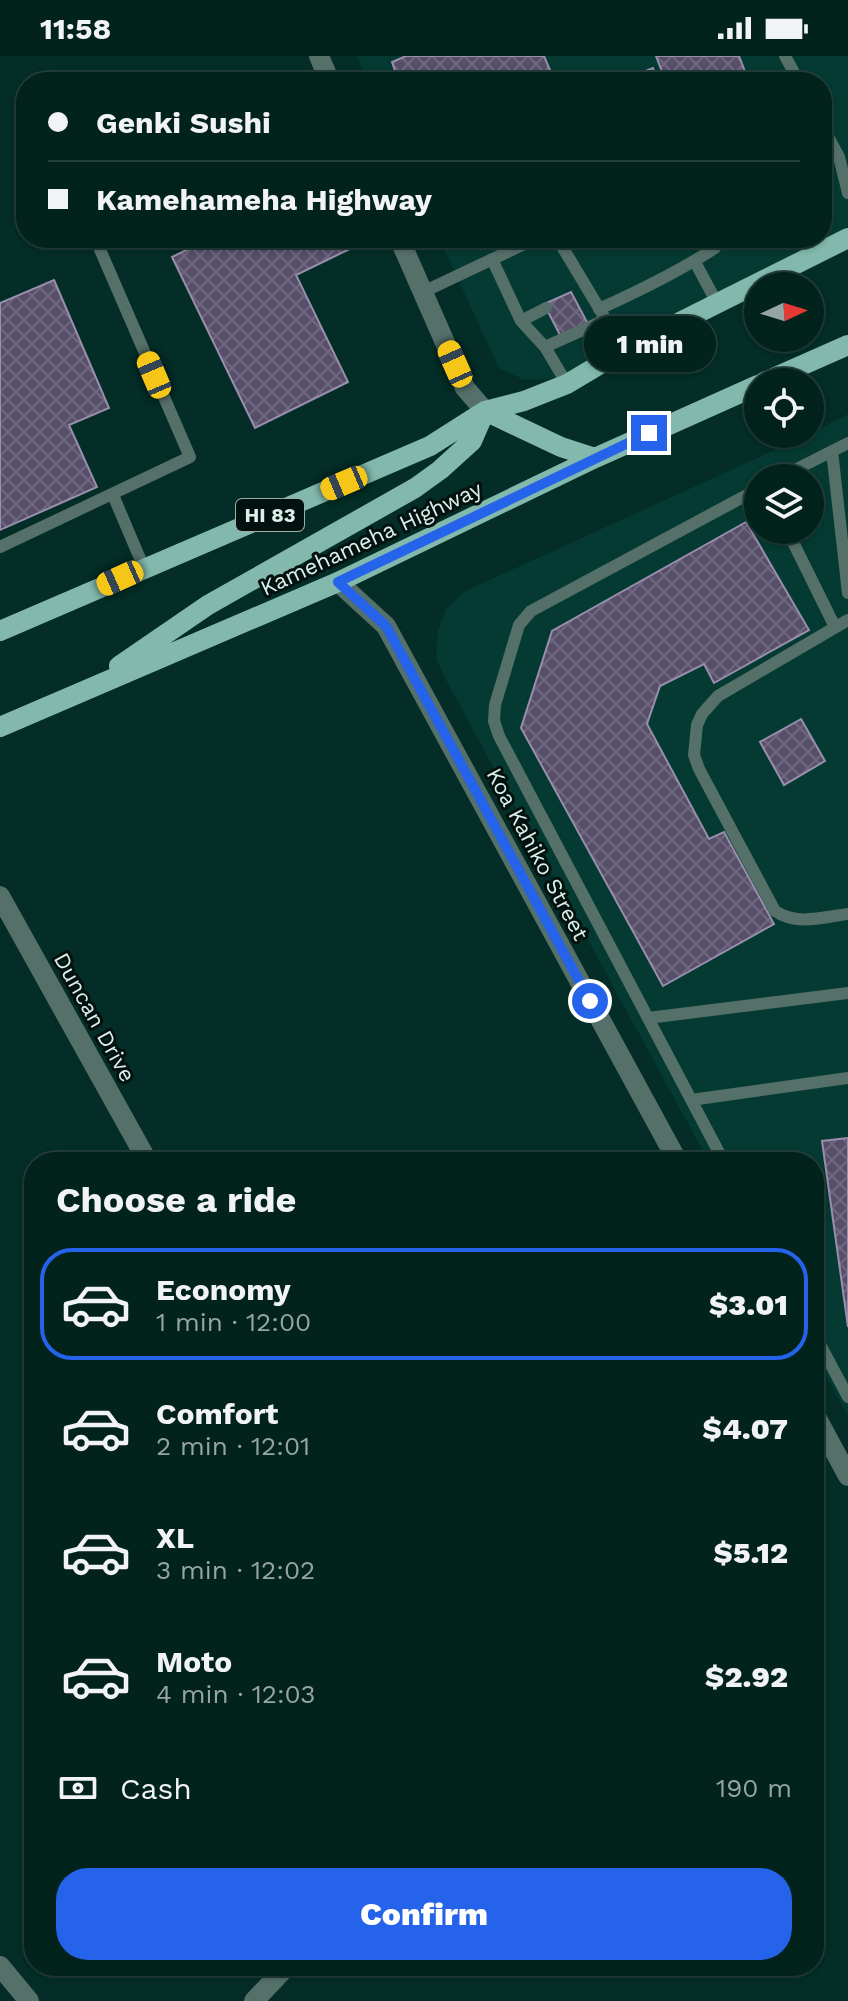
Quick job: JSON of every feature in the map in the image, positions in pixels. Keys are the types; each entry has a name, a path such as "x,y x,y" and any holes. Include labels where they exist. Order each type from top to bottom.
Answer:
{"main road":[{"name":"HI 83","path":"1,631 430,446 485,411 524,401 567,384 624,350 828,248"},
{"path":"796,368 848,345"},
{"name":"Kamehameha Highway","path":"0,727 338,582 595,458 744,391"},
{"path":"83,691 208,605 415,488 472,441 485,411 561,447 595,458"}],"street":[{"path":"403,248 465,388 485,411"},
{"name":"Koa Kahiko Street","path":"338,582 386,626 673,1152"},
{"name":"Duncan Drive","path":"0,896 142,1152"},
{"path":"824,1432 848,1476"},
{"path":"0,1966 29,2001"},
{"path":"254,2001 278,1976"}],"lane":[{"path":"832,139 844,155 848,193"},
{"path":"0,547 190,457 99,248"},
{"path":"423,292 516,248"},
{"path":"563,248 624,350"},
{"path":"545,347 715,248"},
{"path":"492,259 521,321 545,347 567,384"},
{"path":"695,262 717,303"},
{"path":"572,294 585,286"},
{"path":"521,321 546,308"},
{"path":"806,464 848,443"},
{"path":"832,451 848,593"},
{"path":"113,495 144,568"},
{"path":"719,1152 499,736 494,721 495,705 519,625 531,611 744,497"},
{"path":"794,544 835,627"},
{"path":"848,620 709,704 697,725 693,740 699,769 775,911 787,919 801,920 848,914"},
{"path":"648,1018 848,993"},
{"path":"691,1100 848,1078"},
{"path":"824,1352 848,1397"}],"shaded area":[{"path":"357,56 848,56 848,226 832,235 832,72 364,72"},
{"path":"444,248 807,248 762,272 744,272 744,282 564,378 524,380 499,368"},
{"path":"848,414 848,1416 824,1372 824,1152 704,1152 447,682 436,658 438,631 446,609 465,591 744,464 744,544 824,544 824,464 744,464 779,448 824,448 824,427"}],"building":[{"path":"406,56 544,56 551,72 396,72 392,62"},
{"path":"656,56 739,56 745,72 662,72"},
{"path":"190,248 352,248 296,275 348,382 255,428 172,257"},
{"path":"54,280 109,408 69,425 97,487 0,530 0,303"},
{"path":"571,292 588,324 561,337 544,304"},
{"path":"744,523 744,544 759,544 809,630 714,683 704,664 660,686 647,724 709,839 724,832 774,924 663,986 521,728 552,631"},
{"path":"801,719 825,761 784,785 760,742"},
{"path":"848,1138 848,1327 824,1152 822,1141"}],"route":[{"path":"590,1001 386,626 338,582 649,433"}]}
